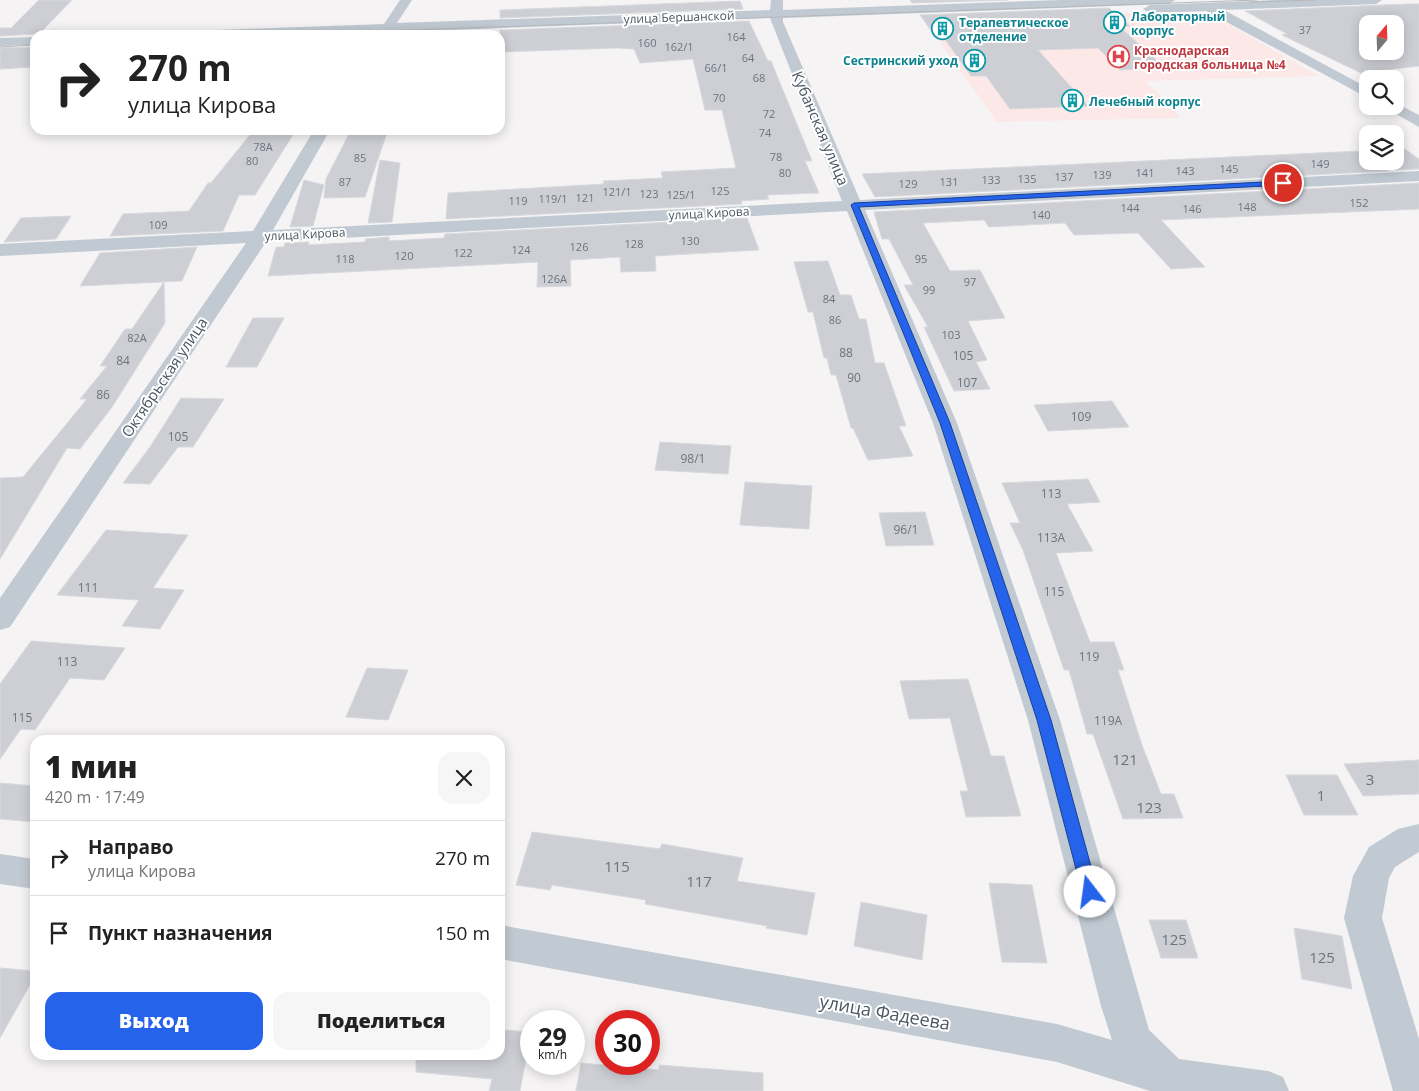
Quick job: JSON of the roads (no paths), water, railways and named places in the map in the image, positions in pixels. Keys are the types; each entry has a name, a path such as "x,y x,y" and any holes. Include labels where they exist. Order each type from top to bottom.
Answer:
{"street":[{"path":"387,30 406,0"},
{"name":"улица Бершанской","path":"407,30 776,12 1169,0"},
{"name":"улица Бершанской","path":"487,30 776,12 1376,0"},
{"path":"1203,3 1359,89"},
{"name":"Кубанская улица","path":"776,12 945,423 1044,720 1121,1006 1133,1042 1177,1084"},
{"path":"0,42 30,41"},
{"path":"0,49 30,48"},
{"path":"1404,114 1419,122"},
{"name":"Октябрьская улица","path":"0,620 260,236 319,135"},
{"name":"улица Кирова","path":"0,250 1419,176"},
{"path":"1414,1091 1364,918 1371,876 1382,857 1411,839 1419,838"},
{"path":"0,869 30,873"},
{"name":"улица Фадеева","path":"505,943 1057,1043 1177,1084 1268,1091"}],"tram line":[{"path":"410,30 1257,0"},
{"path":"1250,2 1316,0"},
{"path":"0,47 30,45"}],"place":[{"name":"Лабораторный корпус","path":"1115,23"},
{"name":"Терапевтическое отделение","path":"943,29"},
{"name":"Краснодарская городская больница №4","path":"1118,57"},
{"name":"Сестринский уход","path":"974,60"},
{"name":"Лечебный корпус","path":"1073,101"}]}
